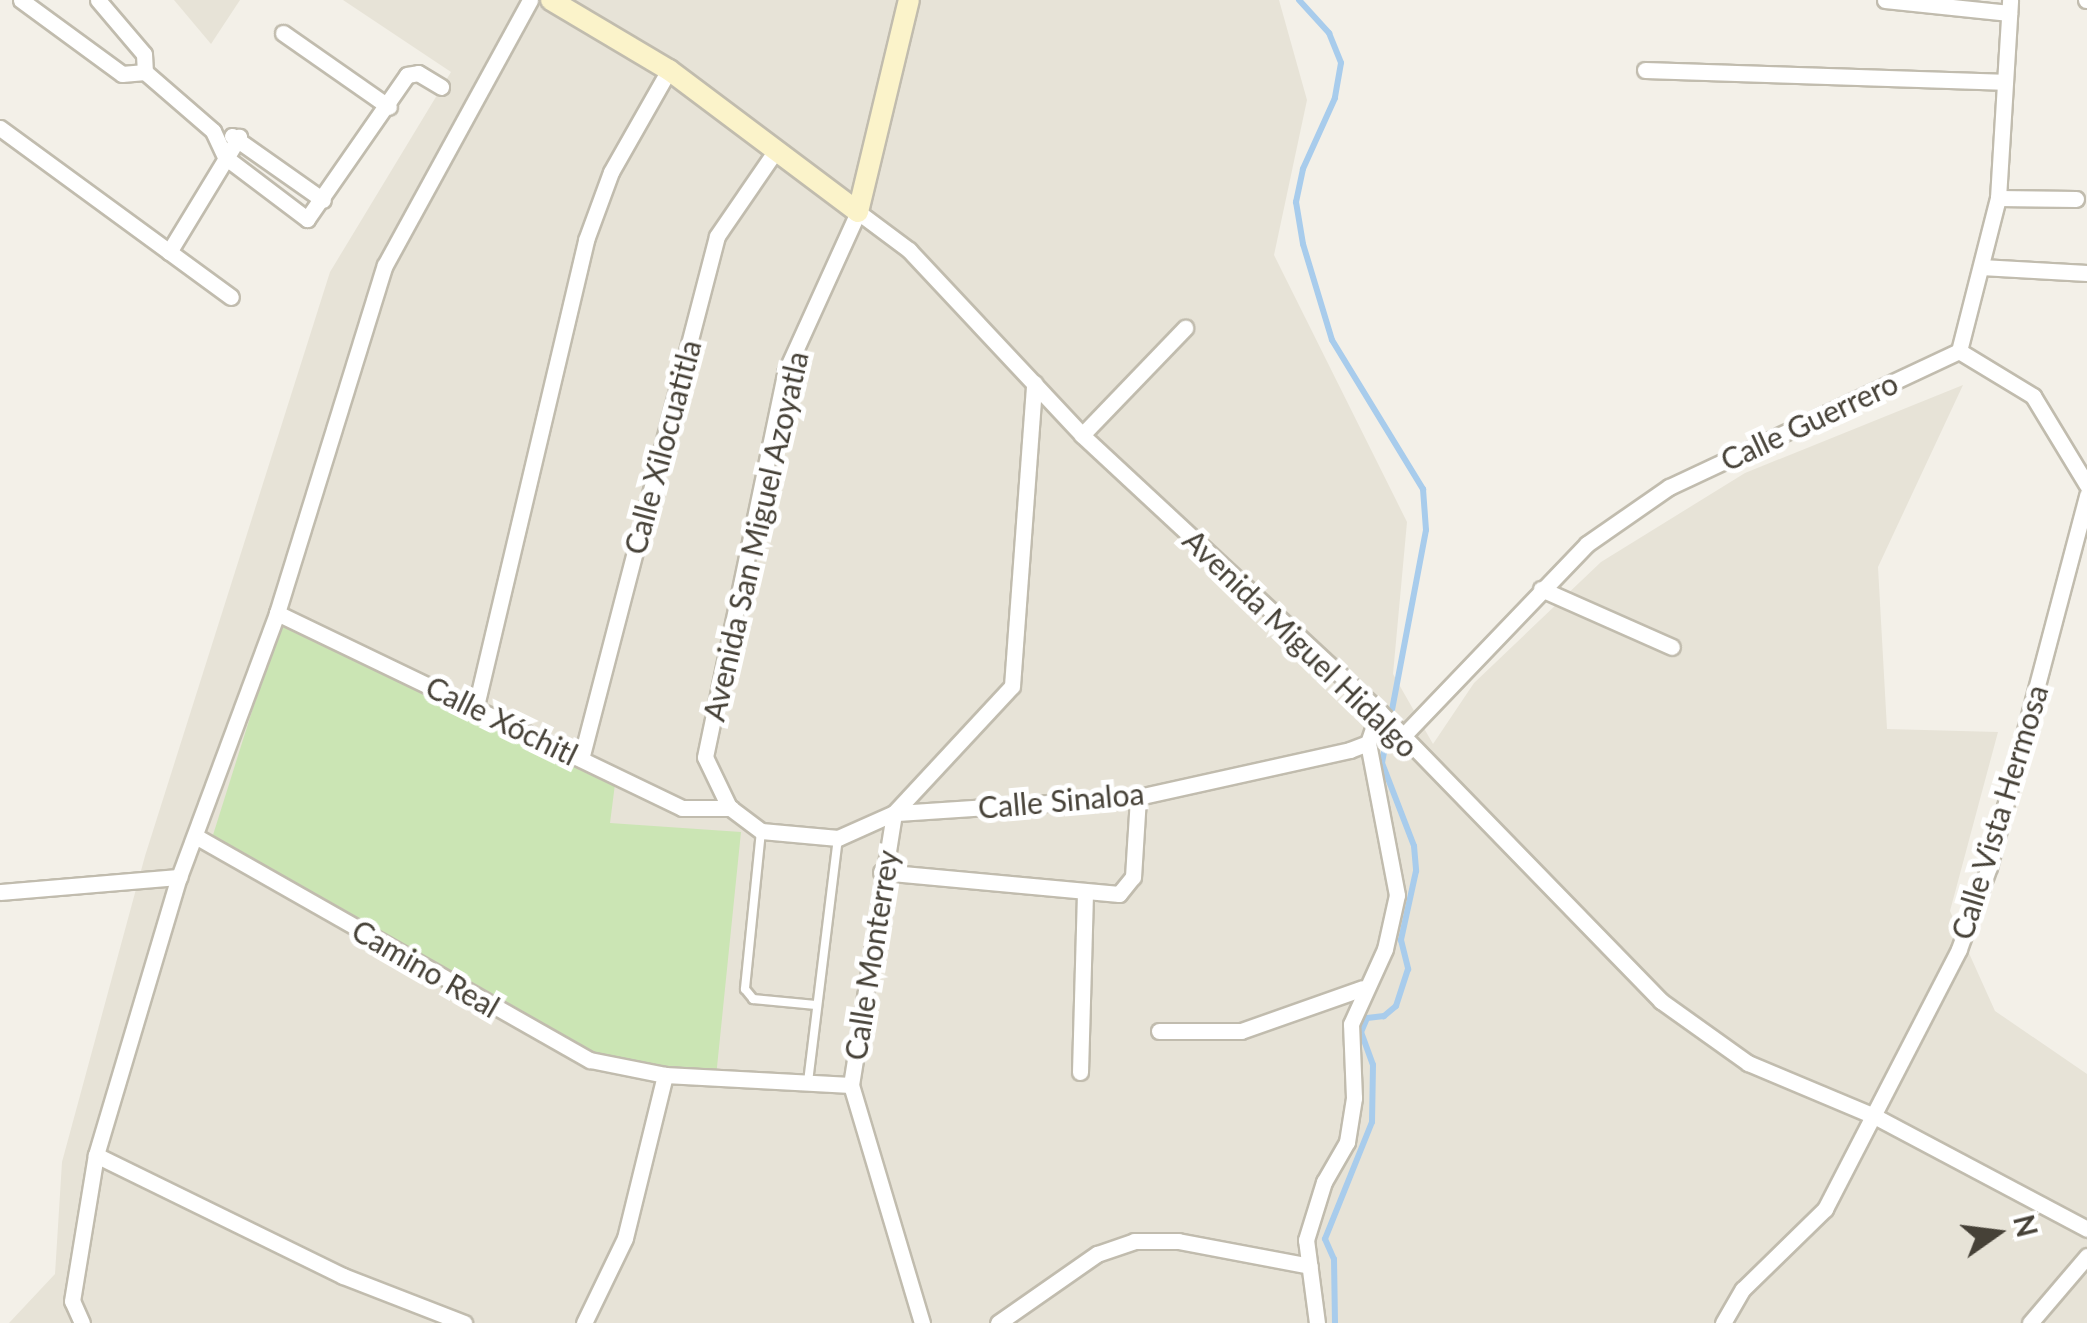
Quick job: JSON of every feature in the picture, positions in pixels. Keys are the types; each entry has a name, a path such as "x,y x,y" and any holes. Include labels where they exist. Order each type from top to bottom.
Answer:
{"street":[{"path":"20,0 122,74 145,72"},
{"path":"98,0 144,54 145,72 213,131 226,156 303,218 322,200 412,71 442,86"},
{"path":"82,1323 72,1300 96,1155 179,877 277,613 385,266 530,0"},
{"name":"Avenida Miguel Hidalgo","path":"551,0 669,70 909,250 1082,435 1378,711 1661,1001 1748,1063 1874,1116 2087,1230"},
{"path":"858,212 909,0"},
{"path":"1885,0 2010,6 2002,82 1998,198 1960,352 2034,396 2087,485"},
{"path":"283,34 389,107"},
{"path":"476,706 586,240 611,172 669,70"},
{"path":"1645,70 2002,82"},
{"path":"0,128 231,297"},
{"path":"213,131 239,137 322,200"},
{"path":"169,252 239,137"},
{"name":"Calle Xilocuatitla","path":"581,759 717,236 776,150"},
{"path":"1998,198 2076,199"},
{"name":"Avenida San Miguel Azoyatla","path":"730,808 705,757 786,373 858,212"},
{"path":"1981,266 2087,273"},
{"path":"1082,435 1185,328"},
{"name":"Calle Guerrero","path":"1402,736 1587,544 1669,487 1960,352"},
{"name":"Calle Monterrey","path":"922,1323 851,1085 881,872 894,812 1012,686 1034,384"},
{"name":"Calle Vista Hermosa","path":"1723,1323 1743,1289 1812,1228 1959,949 1989,867 2087,495"},
{"path":"1541,589 1672,647"},
{"name":"Calle Xóchitl","path":"277,613 682,808 730,808"},
{"path":"1316,1323 1310,1266 1312,1218 1346,1142 1354,1098 1351,1024 1363,988 1384,949 1397,894 1368,744 1378,711"},
{"name":"Calle Sinaloa","path":"838,838 894,812 1138,797 1368,744"},
{"path":"881,872 1119,894 1133,877 1138,797"},
{"path":"730,808 761,831 838,838"},
{"name":"Camino Real","path":"197,837 590,1060 665,1075 851,1085"},
{"path":"0,892 179,877"},
{"path":"1080,1072 1085,892"},
{"path":"1159,1031 1241,1031 1363,988"},
{"path":"584,1323 625,1238 665,1075"},
{"path":"96,1155 344,1276 464,1323"},
{"path":"998,1323 1098,1254 1134,1241 1178,1241 1310,1266"},
{"path":"2030,1323 2087,1256"}],"lane":[{"path":"761,831 741,976 745,990 754,999 816,1005"},
{"path":"808,1083 838,838"}],"shaded area":[{"path":"174,0 240,0 211,44"},
{"path":"343,0 1279,0 1307,100 1274,255 1407,522 1393,674 1433,744 1474,683 1601,562 1745,473 1963,385 1878,567 1887,729 1998,732 1950,911 1995,1011 2087,1074 2087,1323 9,1323 55,1274 62,1162 145,856 330,272 451,72"}],"green space":[{"path":"281,619 615,784 610,823 741,832 716,1077 584,1054 213,835"}],"waterway":[{"path":"1299,0 1329,33 1341,63 1335,98 1303,169 1296,202 1303,244 1332,340 1423,489 1426,530 1382,763 1414,846 1416,871 1401,940 1408,969 1396,1006 1384,1016 1367,1018 1361,1032 1373,1065 1372,1122 1325,1239 1334,1259 1335,1323"}]}
